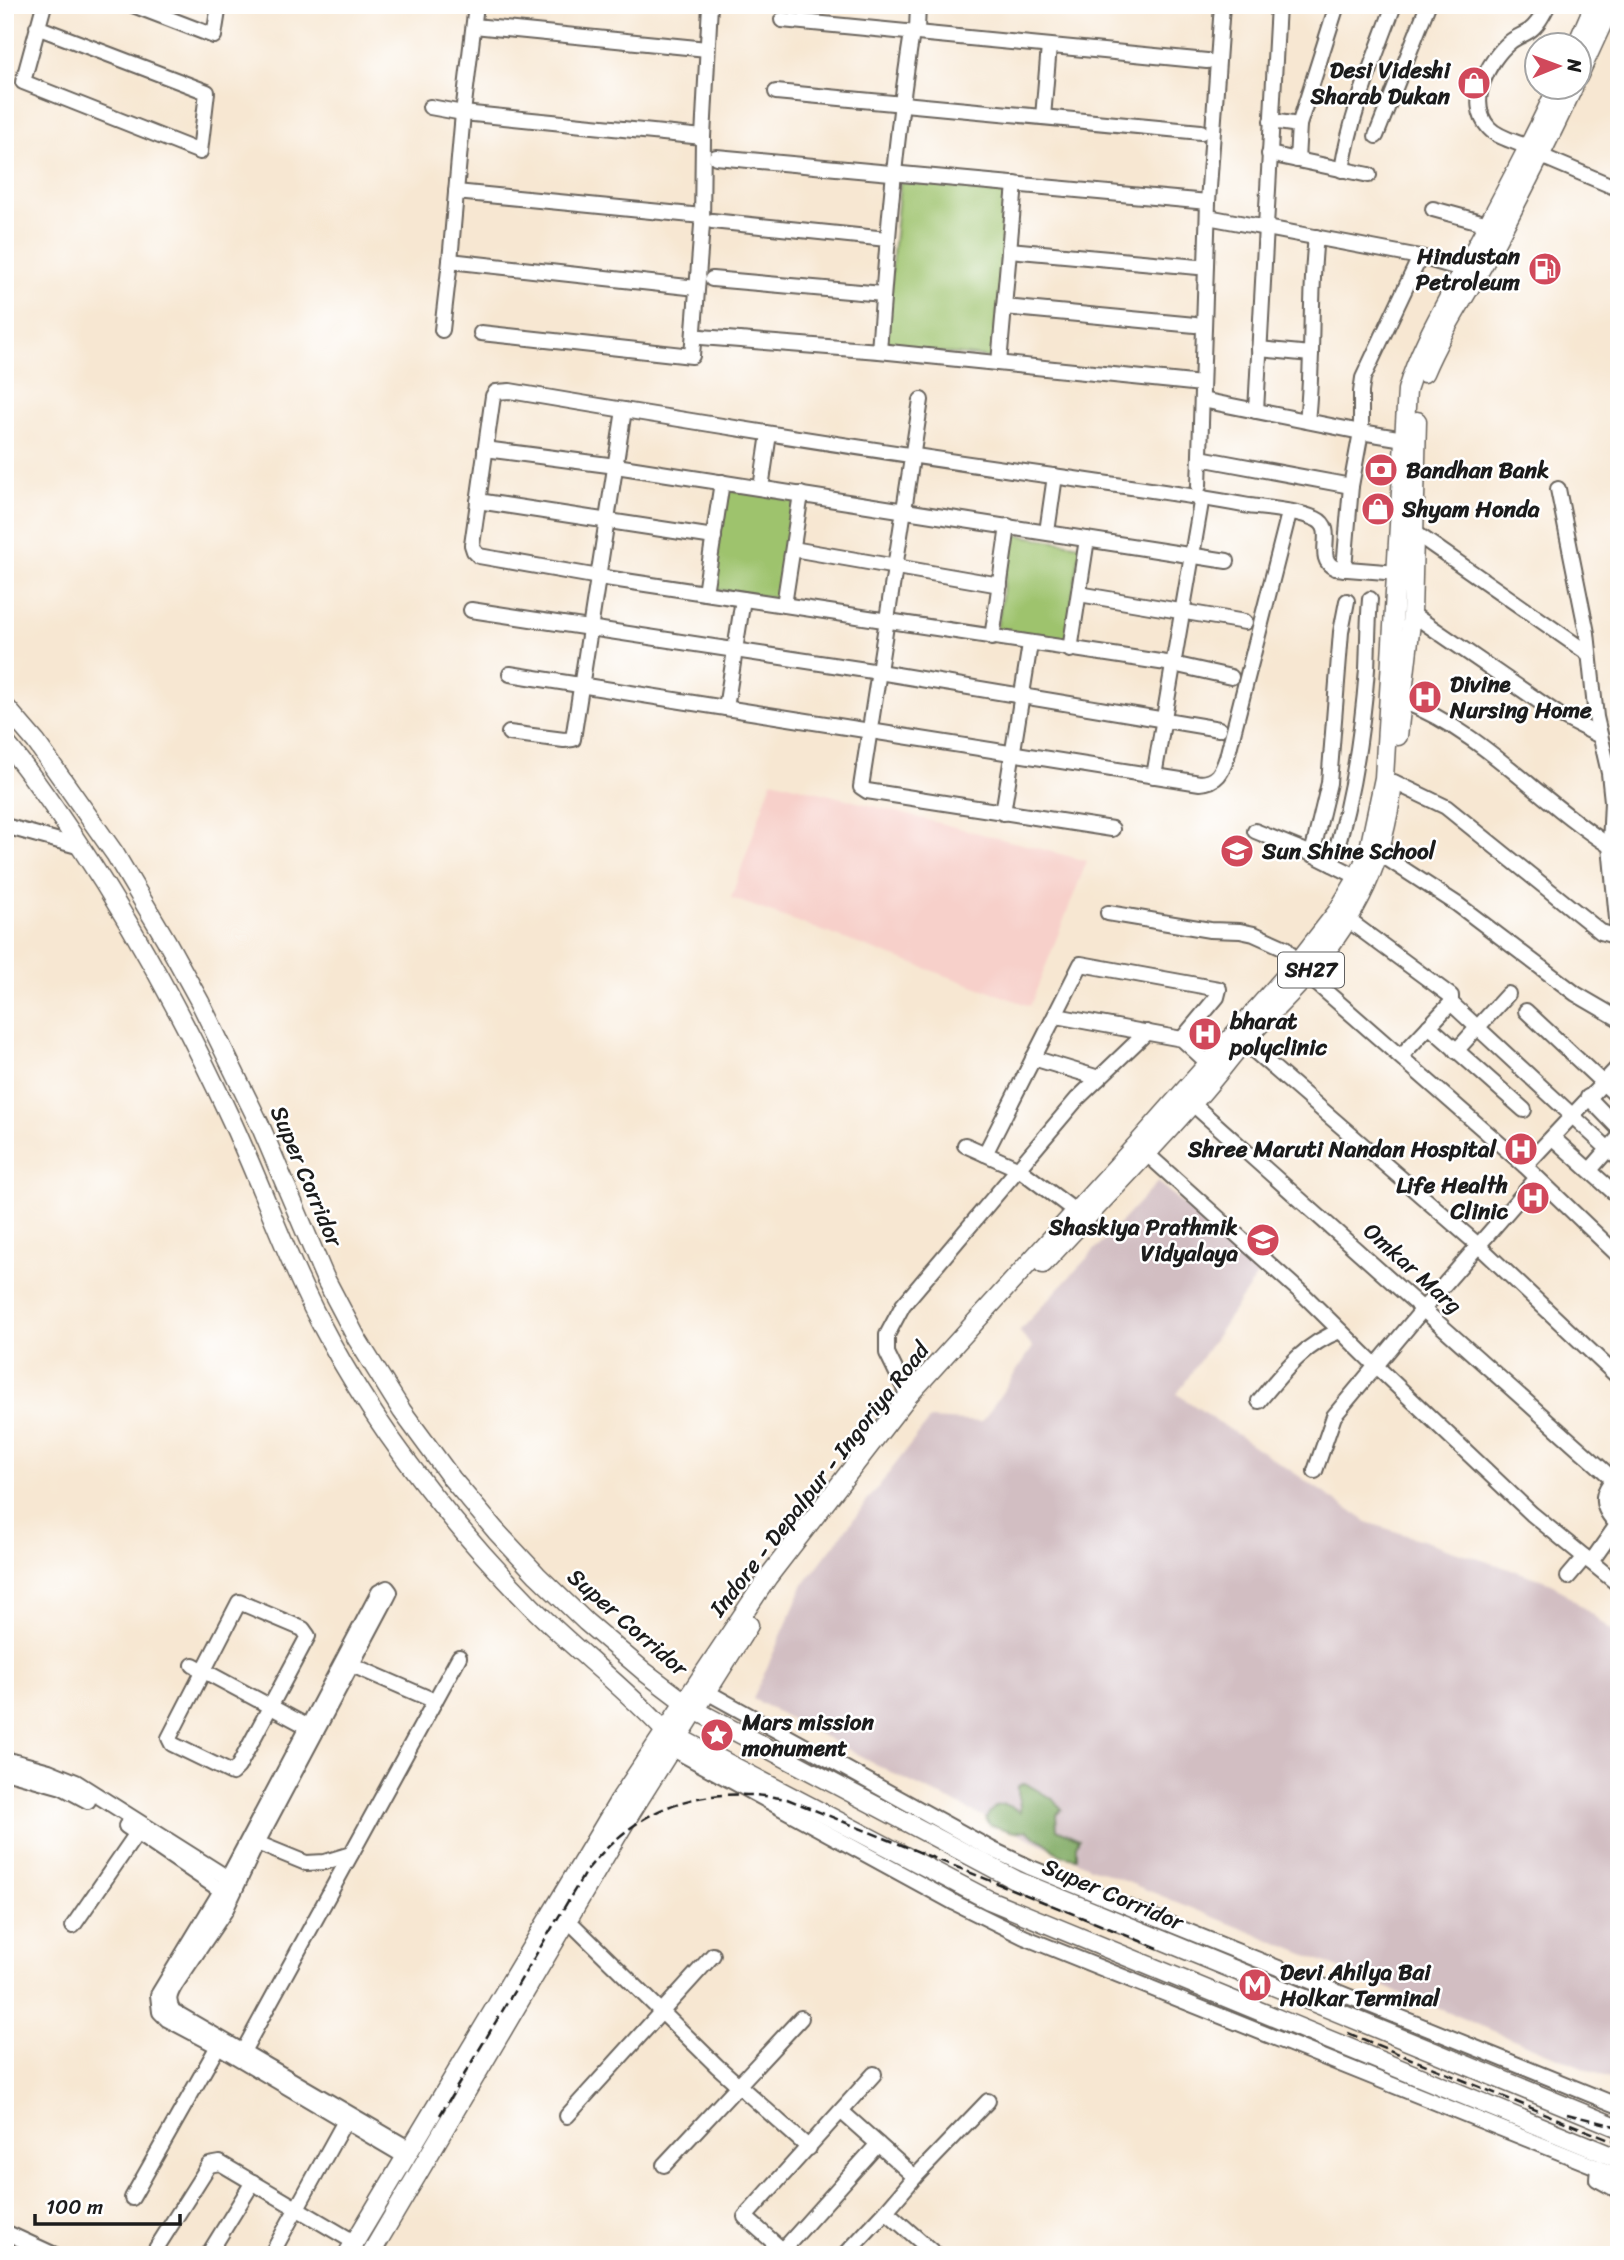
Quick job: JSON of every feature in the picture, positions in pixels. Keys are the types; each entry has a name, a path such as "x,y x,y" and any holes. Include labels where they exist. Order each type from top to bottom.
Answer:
{"main road":[{"path":"1582,32 1594,5"},
{"path":"1592,46 1611,5"},
{"name":"Indore - Depalpur - Ingoriya Road","path":"668,1738 768,1577 908,1396 1075,1211 1244,1042 1302,969 1358,877 1369,849 1384,778 1407,390 1413,368 1431,329 1471,271 1535,151 1552,102"},
{"name":"Indore - Depalpur - Ingoriya Road","path":"700,1689 809,1539 906,1416 1020,1288 1147,1154 1187,1099 1208,1063 1348,920 1366,890 1380,855 1389,819 1412,614 1418,394 1424,372 1471,271 1488,223 1565,102"},
{"name":"Super Corridor","path":"5,706 36,742 115,854 172,951 260,1125 324,1278 357,1339 402,1411 452,1479 537,1575 621,1653 689,1706 1016,1880 1619,2128"},
{"name":"Super Corridor","path":"5,742 113,896 182,1018 234,1126 303,1287 330,1340 374,1413 420,1478 504,1577 573,1646 632,1696 668,1738 989,1900 1619,2158"},
{"path":"370,2255 621,1830 668,1738"},
{"path":"351,2249 600,1833 668,1738"},
{"path":"600,1833 621,1830"}],"street":[{"path":"37,27 207,92 200,152 23,82 37,27 44,5"},
{"path":"133,5 214,36 219,5"},
{"path":"442,330 476,5"},
{"path":"481,333 692,356 696,288 707,218 703,137 710,5"},
{"path":"879,351 901,102 918,5"},
{"path":"1154,776 1200,491 1208,210 1222,5"},
{"path":"1256,411 1278,5"},
{"path":"1297,160 1298,125 1337,5"},
{"path":"1342,170 1359,96 1394,5"},
{"path":"1376,136 1428,5"},
{"path":"1548,5 1535,25 1510,41 1486,73 1480,93 1483,115 1489,127 1619,189"},
{"path":"782,20 1207,61"},
{"path":"474,26 707,49"},
{"path":"1043,117 1049,46"},
{"path":"776,92 1200,132"},
{"path":"430,107 463,113 703,137"},
{"path":"1271,121 1298,125"},
{"path":"1269,154 1369,175"},
{"path":"716,157 1015,184 1208,210 1266,228 1420,257 1471,271"},
{"path":"999,363 1015,184"},
{"path":"456,191 887,239"},
{"path":"1433,209 1488,223"},
{"path":"1307,421 1312,275 1316,237"},
{"path":"1009,250 1198,267"},
{"path":"1344,569 1351,486 1361,432 1360,392 1363,379 1420,257"},
{"path":"450,261 696,288"},
{"path":"712,279 883,294"},
{"path":"1004,306 1195,326"},
{"path":"701,337 879,351 1202,384"},
{"path":"1259,349 1311,354"},
{"path":"1231,677 1172,664 599,577 479,556 472,545 491,404 496,391 510,391 769,434 1055,476 1200,491 1320,520 1326,536 1326,562 1335,568 1398,573"},
{"path":"921,400 861,787 867,791 1112,829"},
{"path":"1202,400 1404,439"},
{"path":"509,733 564,740 573,738 624,410"},
{"path":"761,488 769,434"},
{"path":"485,449 616,466 1227,561"},
{"path":"1200,458 1351,486"},
{"path":"1046,533 1055,476"},
{"path":"705,593 722,482"},
{"path":"1394,782 1446,807 1601,932 1618,938 1611,846 1611,787 1600,736 1585,623 1558,489"},
{"path":"785,605 801,494"},
{"path":"478,500 713,537"},
{"path":"510,674 1210,783 1218,778 1223,770 1289,513"},
{"path":"992,638 1008,526"},
{"path":"1414,532 1588,653"},
{"path":"1070,649 1087,539"},
{"path":"793,549 1000,585"},
{"path":"1079,594 1245,622"},
{"path":"726,708 743,599"},
{"path":"1332,864 1351,800 1356,769 1367,666 1370,599"},
{"path":"1312,854 1329,783 1341,632 1347,601"},
{"path":"471,610 1219,729"},
{"path":"1412,614 1559,715 1600,736"},
{"path":"1003,813 1030,644"},
{"path":"1402,701 1426,710 1481,746 1589,832 1611,846"},
{"path":"5,826 81,847"},
{"path":"1255,831 1312,854 1358,877"},
{"path":"1380,855 1457,904 1576,994 1619,1020"},
{"path":"1108,913 1210,930 1245,932 1285,948 1302,969 1618,1252"},
{"path":"1348,920 1451,996 1451,1003 1401,1056"},
{"path":"985,1154 1081,964 1219,989 1217,997 1181,1039"},
{"path":"1456,1051 1508,994"},
{"path":"1451,1003 1613,1155"},
{"path":"1526,1011 1619,1098"},
{"path":"1056,1016 1181,1039 1208,1063"},
{"path":"1429,1026 1524,1110"},
{"path":"908,1396 887,1353 887,1335 903,1305 1019,1169 1036,1145 1147,1032"},
{"path":"1244,1042 1478,1245 1619,1378"},
{"path":"1033,1058 1099,1078"},
{"path":"1525,1166 1619,1066"},
{"path":"1588,1097 1619,1129"},
{"name":"Omkar Marg","path":"1187,1099 1616,1477"},
{"path":"1590,1170 1613,1155 1619,1137"},
{"path":"1553,1138 1619,1197"},
{"path":"965,1145 1019,1169 1075,1211"},
{"path":"1147,1154 1305,1296 1532,1514 1619,1585"},
{"path":"1315,1471 1334,1416 1536,1179"},
{"path":"1259,1401 1303,1351 1321,1338 1340,1331"},
{"path":"1567,1577 1588,1560 1618,1525 1606,1512 1603,1502 1605,1492 1616,1477"},
{"path":"408,2153 241,2055 167,2019 160,2012 158,2004 158,1995 229,1888 257,1843 313,1729 379,1592 387,1588 390,1592 352,1665 313,1729 229,1888 175,1985 169,1997 169,2004 173,2011 241,2055 345,2122 408,2153"},
{"path":"239,1602 303,1629 308,1636 271,1706 238,1767 232,1773 172,1744 169,1738 198,1668 239,1602"},
{"path":"241,2055 459,1657"},
{"path":"352,1665 435,1701"},
{"path":"198,1668 313,1729"},
{"path":"700,1689 991,1849 1029,1867 1619,2106"},
{"path":"668,1738 955,1903 1024,1937 1619,2176"},
{"path":"5,1759 76,1782 229,1888"},
{"path":"5,1771 48,1782 76,1793 229,1888"},
{"path":"74,1926 137,1833"},
{"path":"257,1843 306,1863 325,1862 351,1854"},
{"path":"568,1920 737,2085 809,2148"},
{"path":"567,2116 713,1955"},
{"path":"663,2165 801,2018"},
{"path":"132,2198 218,2046"},
{"path":"874,2074 745,2217 785,2253 878,2144"},
{"path":"845,2255 988,2101"},
{"path":"842,2112 915,2177"},
{"path":"271,2255 345,2122"},
{"path":"152,2255 209,2165 220,2163 298,2207 351,2249"},
{"path":"1598,2167 1597,2179 1619,2191"},
{"path":"208,2255 256,2183"},
{"path":"217,2255 256,2183"},
{"path":"886,2211 936,2255"},
{"path":"5,2232 55,2255"}],"shaded area":[{"path":"772,780 1087,861 1030,1006 731,898"},
{"path":"1158,1182 1259,1273 1177,1394 1367,1522 1552,1583 1619,1636 1619,2082 1088,1866 902,1778 753,1699 804,1584 930,1419 982,1422 1033,1347 1019,1331"}],"green space":[{"path":"900,182 1009,192 993,358 884,347"},
{"path":"725,489 795,499 781,599 711,589"},
{"path":"1012,534 1081,545 1065,644 996,633"},
{"path":"1025,1783 1054,1800 1062,1809 1056,1815 1057,1829 1079,1839 1076,1858 1058,1854 1027,1830 1014,1832 990,1825 986,1818 997,1806 1010,1806 1020,1812 1018,1786"}],"railway":[{"path":"440,2115 586,1871 629,1829 675,1804 700,1798 756,1795 787,1799 1158,1948"},
{"path":"1348,2033 1619,2144"},
{"path":"1567,2114 1619,2127"}],"place":[{"name":"Desi Videshi Sharab Dukan","path":"1474,83"},
{"name":"Hindustan Petroleum","path":"1545,269"},
{"name":"Bandhan Bank","path":"1381,470"},
{"name":"Shyam Honda","path":"1378,509"},
{"name":"Divine Nursing Home","path":"1425,697"},
{"name":"Sun Shine School","path":"1237,851"},
{"name":"bharat polyclinic","path":"1205,1034"},
{"name":"Shree Maruti Nandan Hospital","path":"1521,1149"},
{"name":"Life Health Clinic","path":"1533,1198"},
{"name":"Shaskiya Prathmik Vidyalaya","path":"1263,1240"},
{"name":"Mars mission monument","path":"717,1735"},
{"name":"Devi Ahilya Bai Holkar Terminal","path":"1255,1985"}]}
